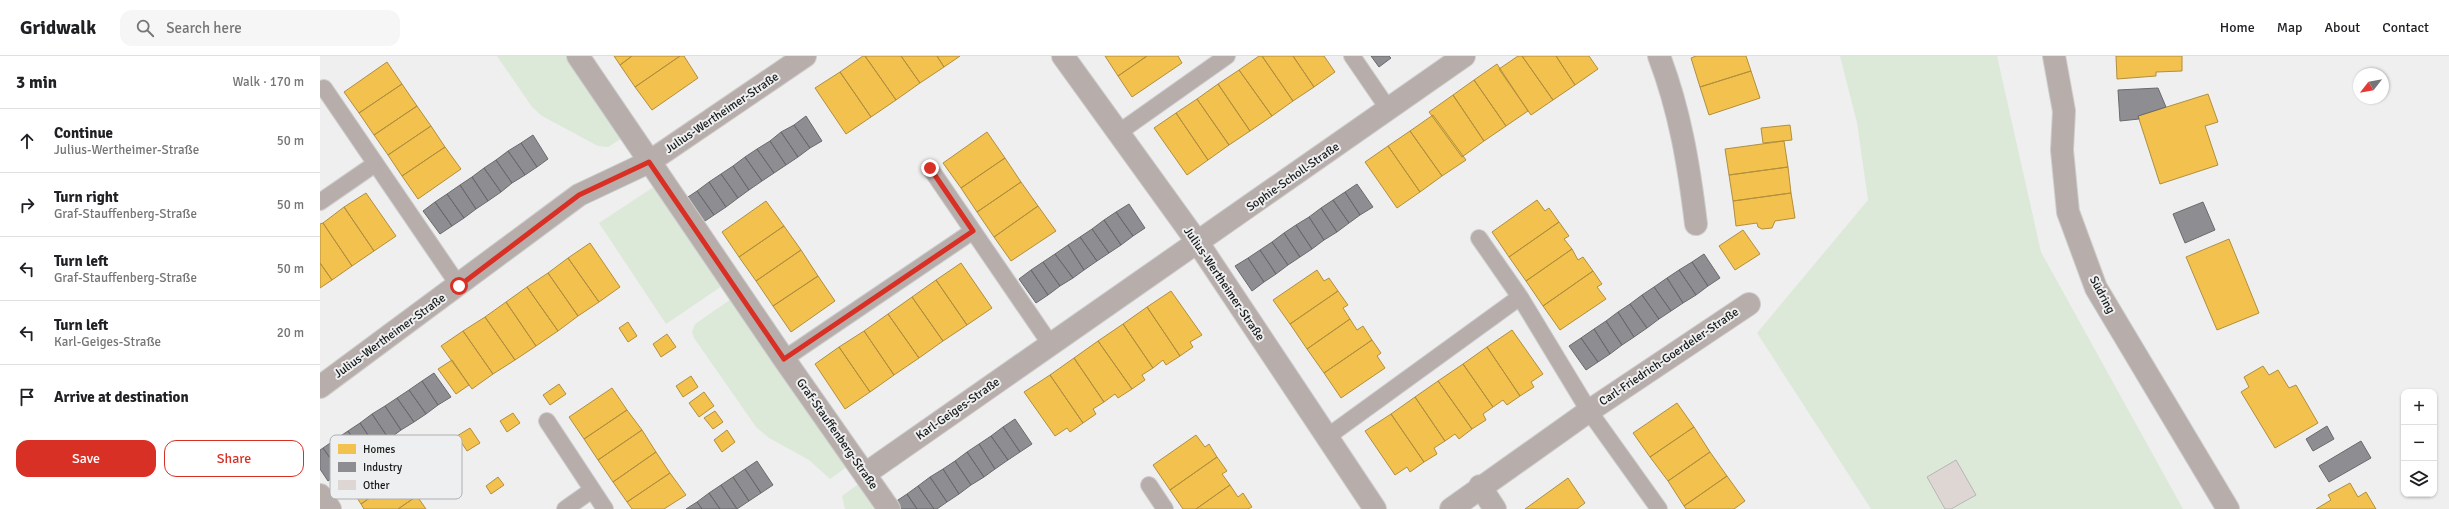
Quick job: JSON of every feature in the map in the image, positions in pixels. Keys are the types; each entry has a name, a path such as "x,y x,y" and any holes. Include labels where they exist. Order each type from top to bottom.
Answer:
{"street":[{"name":"Graf-Stauffenberg-Straße","path":"578,56 784,359 889,509"},
{"name":"Julius-Wertheimer-Straße","path":"320,387 459,286 579,195 649,162 805,56"},
{"name":"Julius-Wertheimer-Straße","path":"1063,56 1198,244 1375,509"},
{"name":"Sophie-Scholl-Straße","path":"1198,244 1464,56"},
{"path":"1659,56 1680,121 1689,164 1696,224"},
{"name":"Südring","path":"2054,56 2064,111 2062,150 2068,212 2096,288 2228,509"},
{"name":"Karl-Geiges-Straße","path":"864,474 1198,244"},
{"name":"Carl-Friedrich-Goerdeler-Straße","path":"1451,509 1480,486 1589,411 1749,304"},
{"path":"1480,486 1495,509"},
{"path":"320,495 330,509"}],"lane":[{"path":"1118,133 1227,56"},
{"path":"1352,56 1389,110"},
{"path":"324,88 459,286"},
{"path":"320,202 375,164"},
{"path":"930,168 1051,345"},
{"path":"784,359 973,231"},
{"path":"1479,238 1520,298 1589,411"},
{"path":"1327,437 1520,298"},
{"name":"Carl-Friedrich-Goerdeler-Straße","path":"1589,411 1659,509"},
{"path":"547,421 605,509"},
{"path":"1149,485 1165,509"},
{"path":"565,509 592,490"}],"green space":[{"path":"497,56 568,56 624,137 608,147 598,146 542,116 532,107"},
{"path":"1840,56 1997,56 2041,252 2183,509 1871,509 1757,333 1868,200 1857,123"},
{"path":"658,184 725,284 666,324 599,223"},
{"path":"734,297 848,466 830,479 809,460 769,438 756,427 694,338 692,332 695,324"},
{"path":"860,483 878,509 845,509 842,496"}],"building: Homes":[{"path":"614,56 632,56 620,65"},
{"path":"632,56 680,56 635,87 620,65"},
{"path":"680,56 684,56 698,78 652,110 635,87"},
{"path":"865,56 896,100 871,117 840,72"},
{"path":"865,56 901,56 920,83 896,100"},
{"path":"901,56 937,56 944,67 920,83"},
{"path":"937,56 960,56 944,67"},
{"path":"1105,56 1147,56 1118,76"},
{"path":"1147,56 1178,56 1182,63 1132,97 1118,76"},
{"path":"1259,56 1262,56 1293,101 1272,116 1239,70"},
{"path":"1262,56 1293,56 1314,87 1293,101"},
{"path":"1293,56 1324,56 1335,72 1314,87"},
{"path":"1518,56 1522,56 1553,100 1531,115 1499,69"},
{"path":"1522,56 1556,56 1575,85 1553,100"},
{"path":"1556,56 1589,56 1598,69 1575,85"},
{"path":"1696,56 1746,56 1751,71 1700,87 1691,58"},
{"path":"2116,56 2182,56 2182,71 2156,72 2156,76 2117,79"},
{"path":"387,62 402,84 359,113 344,92"},
{"path":"1497,64 1528,111 1506,126 1474,80"},
{"path":"1239,70 1272,116 1250,131 1218,84"},
{"path":"1751,71 1760,98 1709,115 1700,87"},
{"path":"840,72 871,117 846,134 815,88"},
{"path":"1474,80 1506,126 1484,141 1453,95"},
{"path":"402,84 417,106 374,135 359,113"},
{"path":"1218,84 1250,131 1229,145 1197,99"},
{"path":"2208,94 2218,122 2205,126 2218,165 2160,184 2138,116"},
{"path":"1453,95 1484,141 1462,157 1429,112"},
{"path":"1197,99 1229,145 1208,160 1176,113"},
{"path":"417,106 431,126 388,155 374,135"},
{"path":"1176,113 1208,160 1187,175 1154,128"},
{"path":"1433,115 1466,160 1442,176 1410,131"},
{"path":"1790,125 1792,140 1763,143 1761,128"},
{"path":"431,126 445,147 402,176 388,155"},
{"path":"1410,131 1442,176 1420,192 1388,146"},
{"path":"987,132 1005,158 961,188 943,163"},
{"path":"1784,141 1788,167 1729,175 1725,149"},
{"path":"1388,146 1420,192 1397,208 1365,162"},
{"path":"445,147 461,169 418,199 402,176"},
{"path":"1005,158 1021,182 977,212 961,188"},
{"path":"1788,167 1791,193 1733,201 1729,175"},
{"path":"1021,182 1038,206 994,237 977,212"},
{"path":"366,193 396,236 374,251 344,207"},
{"path":"1791,193 1795,218 1775,221 1772,228 1762,229 1758,227 1757,223 1736,226 1733,201"},
{"path":"1537,200 1545,211 1549,208 1559,222 1509,257 1492,232"},
{"path":"766,201 784,226 739,257 722,232"},
{"path":"1038,206 1056,231 1011,261 994,237"},
{"path":"344,207 374,251 352,266 323,223"},
{"path":"1559,222 1569,236 1564,239 1572,249 1526,281 1509,257"},
{"path":"323,223 352,266 332,280 320,263 320,224"},
{"path":"784,226 801,250 756,281 739,257"},
{"path":"1743,230 1760,254 1735,270 1719,246"},
{"path":"2229,239 2259,313 2217,330 2186,257"},
{"path":"590,243 620,287 599,302 568,258"},
{"path":"1572,249 1578,260 1583,257 1593,271 1543,306 1526,281"},
{"path":"801,250 818,276 773,306 756,281"},
{"path":"568,258 599,302 578,316 548,273"},
{"path":"320,263 332,280 320,288"},
{"path":"961,263 992,308 967,325 936,280"},
{"path":"1317,270 1324,281 1329,278 1338,291 1290,324 1273,300"},
{"path":"1593,271 1602,284 1597,287 1606,299 1560,330 1543,306"},
{"path":"548,273 578,316 558,331 527,287"},
{"path":"818,276 835,301 791,332 773,306"},
{"path":"936,280 967,325 943,341 912,297"},
{"path":"527,287 558,331 536,346 506,302"},
{"path":"1171,291 1202,335 1190,342 1193,347 1180,356 1147,307"},
{"path":"1338,291 1348,305 1343,308 1350,319 1307,349 1290,324"},
{"path":"912,297 943,341 919,358 888,314"},
{"path":"506,302 536,346 515,360 485,317"},
{"path":"1147,307 1180,356 1166,365 1163,360 1153,368 1123,324"},
{"path":"888,314 919,358 894,375 864,331"},
{"path":"485,317 515,360 493,374 463,331"},
{"path":"1350,319 1357,330 1363,326 1372,340 1324,373 1307,349"},
{"path":"628,322 637,336 628,342 619,328"},
{"path":"1123,324 1153,368 1142,375 1145,380 1132,389 1098,341"},
{"path":"1512,330 1543,374 1531,382 1534,387 1520,396 1487,347"},
{"path":"463,331 493,374 472,389 441,346"},
{"path":"864,331 894,375 870,392 839,347"},
{"path":"667,334 676,347 661,357 653,344"},
{"path":"1372,340 1381,353 1377,356 1385,368 1341,398 1324,373"},
{"path":"1098,341 1132,389 1118,398 1115,394 1104,402 1074,358"},
{"path":"839,347 870,392 845,409 815,364"},
{"path":"1487,347 1520,396 1507,405 1503,400 1493,407 1463,364"},
{"path":"1074,358 1104,402 1093,409 1096,414 1083,423 1050,375"},
{"path":"452,360 469,385 456,394 438,369"},
{"path":"1463,364 1493,407 1483,414 1486,420 1472,429 1438,381"},
{"path":"2263,366 2269,375 2278,370 2289,388 2296,385 2318,423 2275,448 2241,392 2249,387 2244,377"},
{"path":"1050,375 1083,423 1070,432 1067,428 1055,436 1024,392"},
{"path":"691,376 698,387 683,397 676,386"},
{"path":"1438,381 1472,429 1459,439 1455,434 1445,441 1415,397"},
{"path":"559,384 566,394 550,405 543,395"},
{"path":"612,388 627,410 584,439 569,417"},
{"path":"704,392 714,406 699,417 689,403"},
{"path":"1415,397 1445,441 1434,448 1437,454 1424,462 1391,414"},
{"path":"1677,403 1694,427 1650,457 1633,433"},
{"path":"627,410 642,430 598,460 584,439"},
{"path":"715,411 723,422 713,429 704,418"},
{"path":"513,413 520,423 507,432 500,421"},
{"path":"1391,414 1424,462 1410,472 1407,467 1395,475 1365,431"},
{"path":"1694,427 1710,452 1668,481 1650,457"},
{"path":"470,428 480,443 467,451 462,444 462,435 459,435"},
{"path":"642,430 656,452 613,482 598,460"},
{"path":"727,430 735,442 722,452 714,440"},
{"path":"1196,435 1205,447 1209,444 1217,457 1170,490 1153,465"},
{"path":"656,452 670,473 627,502 613,482"},
{"path":"1710,452 1727,476 1684,506 1668,481"},
{"path":"1217,457 1227,471 1222,474 1230,485 1196,509 1183,509 1170,490"},
{"path":"670,473 686,495 664,509 632,509 627,502"},
{"path":"1727,476 1745,501 1734,509 1686,509 1684,506"},
{"path":"498,477 504,485 491,494 486,486"},
{"path":"1568,478 1585,503 1577,509 1525,509"},
{"path":"2350,483 2358,497 2366,492 2376,509 2316,509 2331,500 2328,495"},
{"path":"1230,485 1238,497 1243,493 1252,507 1248,509 1196,509"},
{"path":"358,499 368,499 361,504"},
{"path":"368,499 413,499 398,509 364,509 361,504"},
{"path":"413,499 419,499 426,509 398,509"}],"building: Industry":[{"path":"1371,56 1389,56 1391,58 1379,67"},
{"path":"2158,88 2166,107 2138,116 2139,119 2120,121 2118,90"},
{"path":"806,116 822,141 810,148 794,125"},
{"path":"794,125 810,148 798,157 781,132"},
{"path":"781,132 798,157 786,165 770,141"},
{"path":"533,135 548,159 537,167 521,143"},
{"path":"770,141 786,165 774,173 757,149"},
{"path":"521,143 537,167 525,175 508,151"},
{"path":"757,149 774,173 762,181 745,157"},
{"path":"508,151 525,175 512,183 496,160"},
{"path":"745,157 762,181 749,190 733,166"},
{"path":"496,160 512,183 501,192 484,168"},
{"path":"733,166 749,190 738,198 721,174"},
{"path":"484,168 501,192 488,201 472,177"},
{"path":"721,174 738,198 726,207 709,182"},
{"path":"472,177 488,201 476,209 460,185"},
{"path":"709,182 726,207 714,215 697,191"},
{"path":"1357,184 1373,207 1360,215 1345,192"},
{"path":"460,185 476,209 464,218 447,194"},
{"path":"697,191 714,215 702,223 685,199"},
{"path":"1345,192 1360,215 1349,223 1333,200"},
{"path":"447,194 464,218 452,226 435,202"},
{"path":"1333,200 1349,223 1337,232 1321,208"},
{"path":"435,202 452,226 440,234 423,211"},
{"path":"2203,202 2215,230 2185,243 2173,214"},
{"path":"1129,204 1145,228 1133,236 1116,212"},
{"path":"1321,208 1337,232 1324,240 1309,217"},
{"path":"1116,212 1133,236 1121,245 1104,220"},
{"path":"1309,217 1324,240 1312,249 1296,225"},
{"path":"1104,220 1121,245 1109,253 1092,229"},
{"path":"1296,225 1312,249 1300,257 1284,233"},
{"path":"1092,229 1109,253 1097,261 1080,237"},
{"path":"1284,233 1300,257 1288,265 1272,242"},
{"path":"1080,237 1097,261 1084,270 1068,245"},
{"path":"1272,242 1288,265 1276,274 1260,250"},
{"path":"1068,245 1084,270 1073,278 1055,254"},
{"path":"1260,250 1276,274 1264,282 1248,258"},
{"path":"1055,254 1073,278 1060,286 1043,262"},
{"path":"1704,254 1720,278 1708,286 1692,262"},
{"path":"1248,258 1264,282 1252,291 1235,266"},
{"path":"1043,262 1060,286 1048,295 1031,270"},
{"path":"1692,262 1708,286 1696,295 1679,270"},
{"path":"1031,270 1048,295 1036,303 1019,279"},
{"path":"1679,270 1696,295 1683,303 1667,278"},
{"path":"1667,278 1683,303 1671,311 1654,287"},
{"path":"1654,287 1671,311 1659,319 1642,295"},
{"path":"1642,295 1659,319 1647,328 1630,304"},
{"path":"1630,304 1647,328 1634,337 1618,312"},
{"path":"1618,312 1634,337 1622,345 1606,321"},
{"path":"1606,321 1622,345 1610,354 1594,329"},
{"path":"1594,329 1610,354 1598,362 1581,338"},
{"path":"1581,338 1598,362 1586,370 1569,346"},
{"path":"434,373 451,397 438,405 422,381"},
{"path":"422,381 438,405 426,414 409,390"},
{"path":"409,390 426,414 414,422 397,398"},
{"path":"397,398 414,422 401,430 385,406"},
{"path":"385,406 401,430 394,435 386,435 372,414"},
{"path":"372,414 386,435 368,435 360,423"},
{"path":"1015,419 1032,444 1020,452 1003,427"},
{"path":"360,423 368,435 351,435 348,431"},
{"path":"2327,426 2334,439 2313,451 2306,439"},
{"path":"1003,427 1020,452 1008,460 991,436"},
{"path":"348,431 351,435 342,435"},
{"path":"991,436 1008,460 995,469 979,444"},
{"path":"2361,441 2371,458 2329,482 2319,466"},
{"path":"330,443 330,458 323,448"},
{"path":"979,444 995,469 984,477 967,452"},
{"path":"323,448 330,458 330,480 328,481 320,469 320,450"},
{"path":"967,452 984,477 971,485 955,461"},
{"path":"757,461 773,485 761,493 745,469"},
{"path":"955,461 971,485 959,494 943,469"},
{"path":"745,469 761,493 749,501 733,477"},
{"path":"943,469 959,494 947,502 930,477"},
{"path":"733,477 749,501 737,509 721,485"},
{"path":"930,477 947,502 937,509 934,509 918,486"},
{"path":"721,485 737,509 720,509 709,493"},
{"path":"918,486 934,509 917,509 907,494"},
{"path":"709,493 720,509 702,509 697,502"},
{"path":"907,494 917,509 900,509 895,502"},
{"path":"697,502 702,509 686,509"}],"building: Other":[{"path":"1956,460 1976,495 1951,509 1945,509 1927,477"}],"route":[{"path":"459,286 579,195 649,162 784,359 973,231 930,168"}]}
